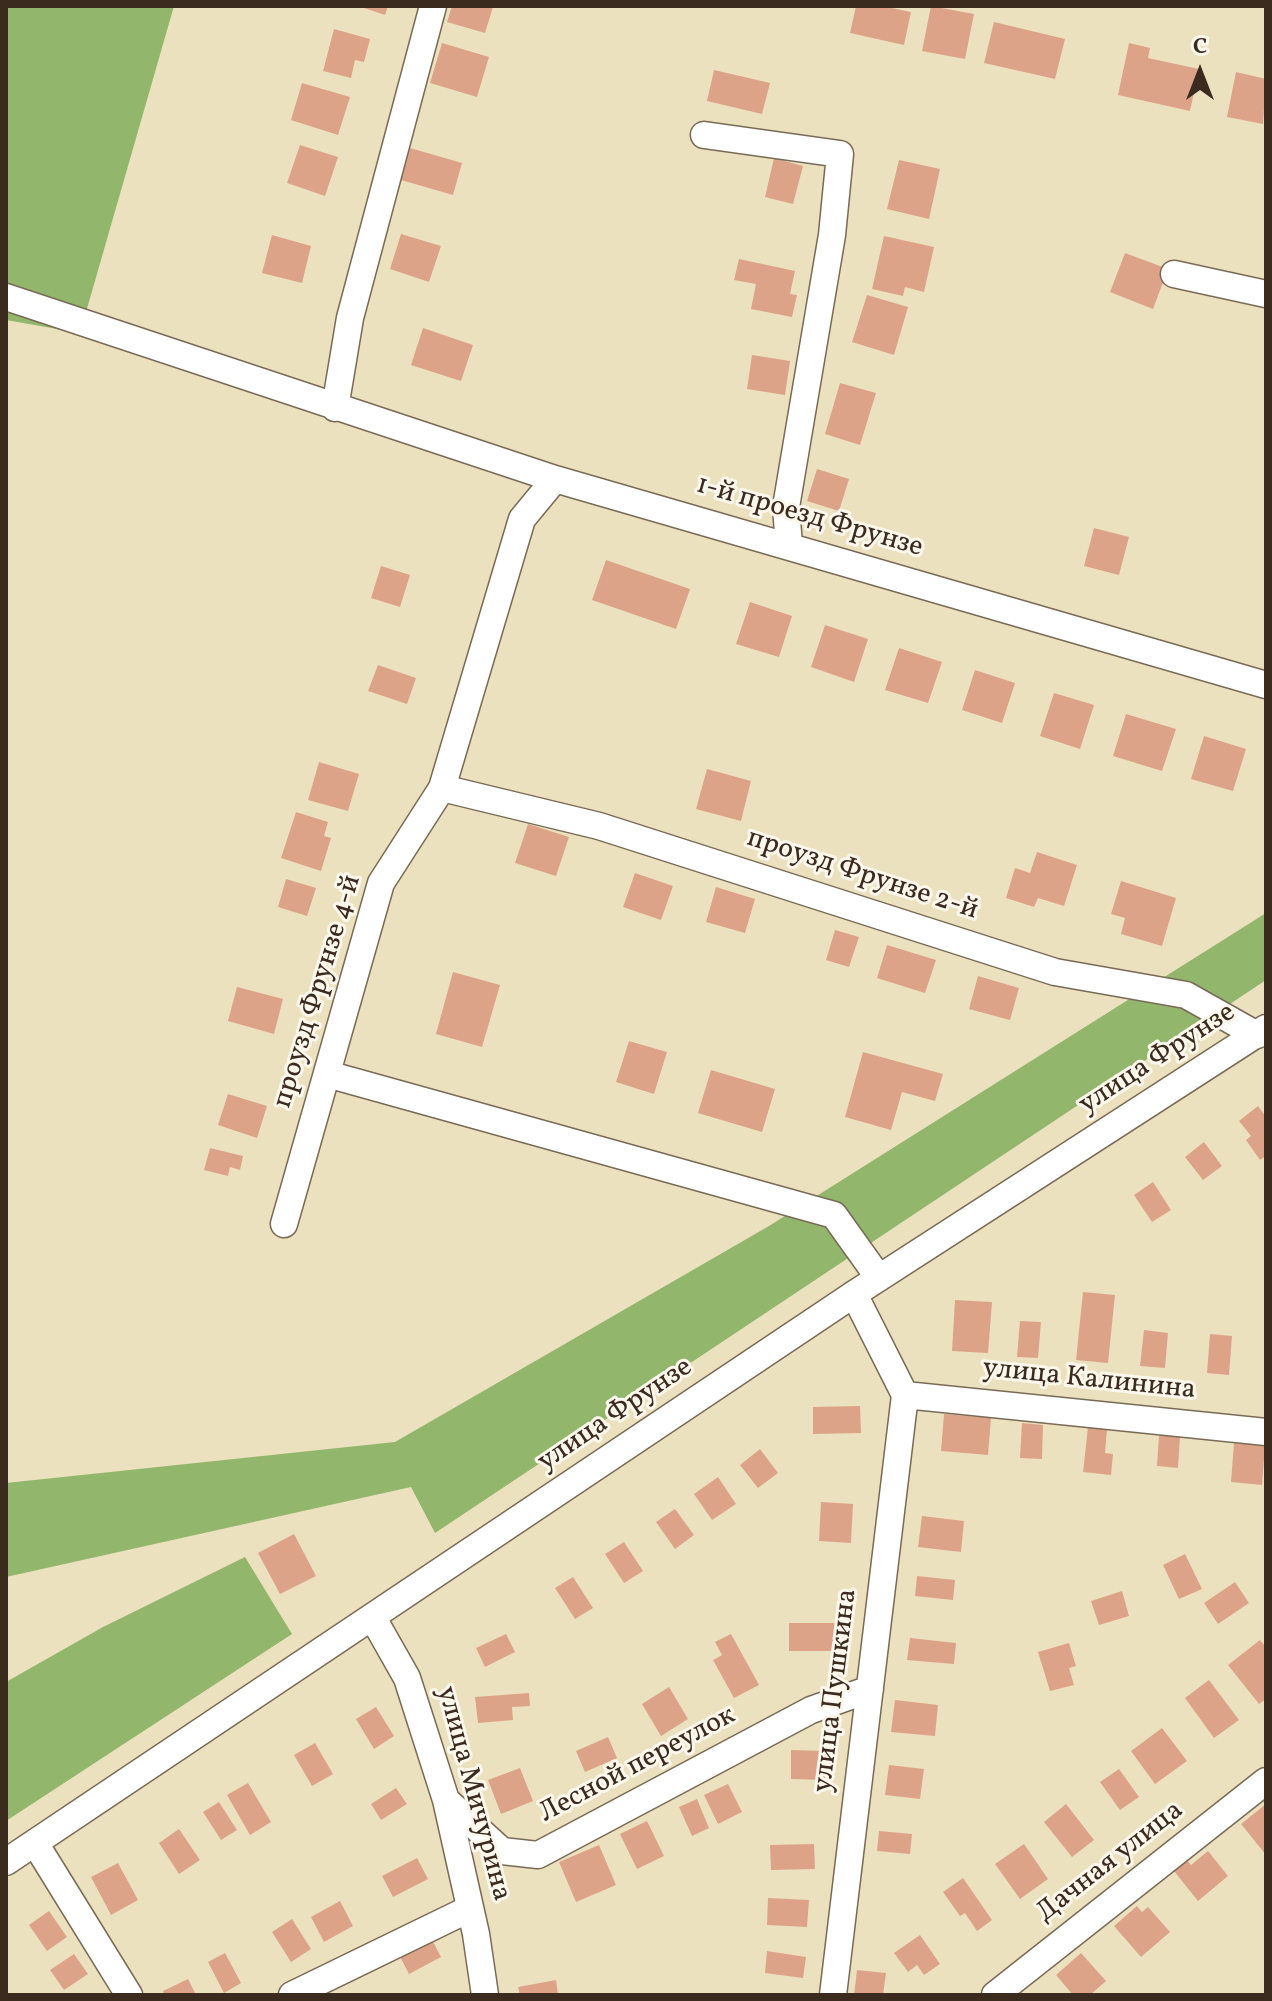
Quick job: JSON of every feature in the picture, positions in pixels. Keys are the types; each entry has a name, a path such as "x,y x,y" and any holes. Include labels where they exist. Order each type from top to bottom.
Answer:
{"street":[{"path":"335,408 350,318 433,6"},
{"path":"704,135 840,154 832,235 786,507 789,546"},
{"path":"1174,274 1266,294"},
{"name":"1-й проезд Фрунзе","path":"6,297 555,479 1266,685"},
{"name":"проузд Фрунзе 4-й","path":"284,1224 381,883 442,788 522,519 555,479"},
{"name":"проузд Фрунзе 2-й","path":"442,788 599,826 1055,972 1186,995 1261,1032"},
{"name":"улица Фрунзе","path":"6,1862 854,1294 1261,1032"},
{"path":"327,1074 834,1215 879,1278"},
{"path":"854,1294 905,1395"},
{"name":"улица Калинина","path":"905,1395 1266,1432"},
{"name":"улица Пушкина","path":"833,1995 905,1395"},
{"name":"улица Мичурина","path":"373,1618 407,1678 446,1800 476,1934 485,1995"},
{"name":"Лесной переулок","path":"446,1800 502,1851 538,1855 811,1710 870,1689"},
{"name":"Дачная улица","path":"995,1995 1266,1781"},
{"path":"35,1843 129,1995"},
{"path":"292,1995 469,1909"}],"green space":[{"path":"6,6 174,6 80,333 6,320"},
{"path":"1266,913 1266,980 435,1533 411,1487 6,1577 6,1483 395,1442 769,1226"},
{"path":"245,1557 292,1634 6,1821 6,1682 103,1627"}],"building":[{"path":"358,6 388,6 385,15"},
{"path":"452,6 493,7 485,33 447,22"},
{"path":"856,6 882,6 911,12 904,45 850,33"},
{"path":"931,6 974,14 965,59 922,51"},
{"path":"994,22 1065,39 1055,79 984,63"},
{"path":"334,29 370,39 364,62 355,60 351,78 323,71"},
{"path":"442,43 489,57 477,97 430,83"},
{"path":"1129,43 1150,48 1148,58 1199,69 1190,111 1118,95"},
{"path":"714,70 770,83 762,114 707,101"},
{"path":"1236,72 1266,79 1263,124 1227,117"},
{"path":"302,83 350,97 338,135 291,120"},
{"path":"300,145 338,157 325,196 287,183"},
{"path":"410,148 462,163 453,195 401,180"},
{"path":"774,158 803,166 793,204 765,197"},
{"path":"899,160 940,169 929,219 887,209"},
{"path":"401,234 441,246 429,282 390,269"},
{"path":"272,235 311,246 302,283 262,273"},
{"path":"884,236 934,247 924,292 905,287 903,296 872,289"},
{"path":"1125,253 1168,269 1153,309 1110,292"},
{"path":"739,259 795,271 790,294 797,295 792,317 751,309 756,284 734,280"},
{"path":"867,295 908,307 894,355 852,342"},
{"path":"423,328 473,345 461,381 411,365"},
{"path":"752,355 790,361 785,395 747,389"},
{"path":"840,383 876,393 860,445 825,434"},
{"path":"817,469 849,479 839,511 807,501"},
{"path":"1094,528 1129,537 1119,575 1084,566"},
{"path":"606,560 690,589 676,629 592,600"},
{"path":"381,566 410,575 400,607 371,598"},
{"path":"750,602 792,616 779,657 736,644"},
{"path":"825,625 868,639 854,682 811,667"},
{"path":"899,648 942,662 928,703 885,690"},
{"path":"378,665 416,678 407,704 368,691"},
{"path":"975,670 1015,683 1002,723 962,710"},
{"path":"1054,693 1094,705 1080,749 1040,736"},
{"path":"1126,714 1176,729 1162,771 1113,756"},
{"path":"1204,736 1246,749 1233,791 1191,779"},
{"path":"319,762 359,774 348,811 308,800"},
{"path":"707,769 751,781 741,821 696,809"},
{"path":"296,812 328,822 324,836 331,838 321,871 281,858"},
{"path":"528,824 569,837 556,876 515,863"},
{"path":"1037,852 1077,865 1064,906 1038,898 1034,907 1006,898 1015,868 1030,873"},
{"path":"635,873 673,886 661,920 623,907"},
{"path":"286,879 316,888 307,916 278,907"},
{"path":"1121,881 1176,898 1162,946 1121,934 1125,918 1111,914"},
{"path":"716,887 755,899 745,933 706,922"},
{"path":"835,930 859,937 849,967 826,960"},
{"path":"887,945 936,960 925,993 877,978"},
{"path":"453,972 500,985 482,1047 436,1034"},
{"path":"978,976 1019,988 1010,1020 969,1009"},
{"path":"237,987 283,999 274,1034 228,1021"},
{"path":"629,1041 667,1052 654,1094 616,1082"},
{"path":"863,1052 943,1074 935,1101 902,1092 891,1130 845,1117"},
{"path":"711,1070 775,1089 762,1132 698,1113"},
{"path":"228,1094 267,1106 257,1138 218,1125"},
{"path":"1258,1106 1266,1117 1266,1156 1260,1160 1246,1140 1251,1136 1239,1121"},
{"path":"1204,1142 1222,1166 1203,1180 1185,1157"},
{"path":"210,1148 243,1156 240,1170 230,1167 228,1176 204,1170"},
{"path":"1153,1182 1171,1210 1152,1222 1134,1195"},
{"path":"1083,1292 1115,1295 1108,1363 1076,1360"},
{"path":"955,1300 992,1302 988,1353 952,1351"},
{"path":"1020,1321 1041,1322 1038,1358 1017,1357"},
{"path":"1144,1330 1168,1333 1165,1368 1140,1366"},
{"path":"1210,1334 1232,1336 1229,1375 1207,1373"},
{"path":"860,1406 861,1433 813,1434 813,1407"},
{"path":"944,1414 991,1418 988,1455 941,1451"},
{"path":"1022,1423 1043,1425 1042,1459 1020,1458"},
{"path":"1088,1427 1107,1429 1105,1453 1113,1454 1111,1475 1083,1472"},
{"path":"1159,1435 1180,1437 1178,1468 1157,1466"},
{"path":"1234,1443 1265,1446 1262,1485 1231,1482"},
{"path":"760,1449 778,1473 758,1488 740,1465"},
{"path":"718,1477 736,1504 712,1520 694,1494"},
{"path":"821,1502 853,1504 851,1543 819,1541"},
{"path":"675,1509 694,1535 675,1549 656,1522"},
{"path":"922,1516 964,1521 961,1552 918,1547"},
{"path":"294,1534 316,1576 280,1594 258,1553"},
{"path":"624,1542 643,1571 624,1583 605,1554"},
{"path":"1185,1554 1202,1589 1179,1599 1163,1565"},
{"path":"917,1576 955,1580 953,1600 915,1596"},
{"path":"573,1577 593,1608 575,1619 555,1588"},
{"path":"1235,1582 1249,1603 1218,1624 1204,1603"},
{"path":"1122,1591 1129,1616 1099,1625 1091,1601"},
{"path":"789,1623 839,1623 839,1651 789,1651"},
{"path":"506,1634 515,1652 485,1667 476,1648"},
{"path":"731,1634 759,1685 734,1698 713,1660 722,1655 715,1642"},
{"path":"910,1638 956,1643 954,1664 907,1660"},
{"path":"1260,1640 1266,1647 1266,1699 1259,1704 1228,1665"},
{"path":"1069,1643 1076,1666 1069,1668 1074,1685 1050,1691 1038,1652"},
{"path":"1209,1680 1239,1720 1214,1738 1185,1698"},
{"path":"669,1687 688,1719 661,1736 642,1704"},
{"path":"529,1693 530,1706 512,1707 513,1720 478,1723 475,1697"},
{"path":"895,1700 938,1705 935,1736 891,1732"},
{"path":"376,1707 394,1736 374,1749 356,1719"},
{"path":"1162,1728 1187,1761 1155,1784 1131,1751"},
{"path":"608,1737 617,1758 585,1772 576,1751"},
{"path":"315,1743 333,1774 312,1786 294,1755"},
{"path":"791,1750 826,1751 825,1780 791,1779"},
{"path":"889,1765 924,1769 920,1799 885,1795"},
{"path":"520,1768 533,1801 501,1814 488,1780"},
{"path":"1119,1769 1139,1797 1120,1810 1100,1782"},
{"path":"248,1783 271,1822 250,1835 227,1795"},
{"path":"728,1784 742,1812 718,1824 704,1795"},
{"path":"396,1788 407,1804 381,1820 371,1804"},
{"path":"697,1799 709,1828 692,1836 679,1807"},
{"path":"219,1802 237,1830 221,1840 203,1812"},
{"path":"1066,1804 1094,1840 1072,1857 1044,1822"},
{"path":"1266,1804 1266,1855 1241,1824"},
{"path":"647,1821 664,1856 637,1869 620,1834"},
{"path":"179,1829 200,1860 179,1874 159,1843"},
{"path":"879,1831 912,1834 910,1854 877,1851"},
{"path":"814,1844 815,1869 771,1870 770,1845"},
{"path":"1024,1844 1048,1879 1020,1899 995,1864"},
{"path":"599,1845 616,1885 576,1902 559,1862"},
{"path":"1208,1851 1228,1876 1198,1901 1174,1871 1187,1860 1191,1865"},
{"path":"417,1858 428,1879 393,1897 382,1876"},
{"path":"118,1863 138,1900 111,1915 91,1877"},
{"path":"963,1878 992,1920 977,1931 965,1913 960,1916 943,1892"},
{"path":"768,1898 809,1900 807,1927 767,1925"},
{"path":"340,1901 353,1926 324,1942 311,1917"},
{"path":"1137,1906 1142,1912 1148,1907 1170,1932 1141,1957 1114,1926"},
{"path":"49,1911 67,1937 47,1951 29,1925"},
{"path":"292,1919 311,1949 291,1962 272,1932"},
{"path":"428,1932 441,1957 409,1974 396,1949"},
{"path":"920,1935 940,1964 924,1975 917,1965 908,1972 894,1953"},
{"path":"767,1951 806,1957 803,1978 765,1973"},
{"path":"225,1953 241,1983 224,1993 208,1962"},
{"path":"1081,1953 1106,1981 1090,1995 1073,1995 1056,1975"},
{"path":"74,1954 88,1974 64,1990 50,1970"},
{"path":"857,1970 886,1973 883,1995 854,1995"},
{"path":"188,1979 196,1995 164,1995 163,1991"},
{"path":"556,1980 558,1995 520,1995 518,1987"}]}
